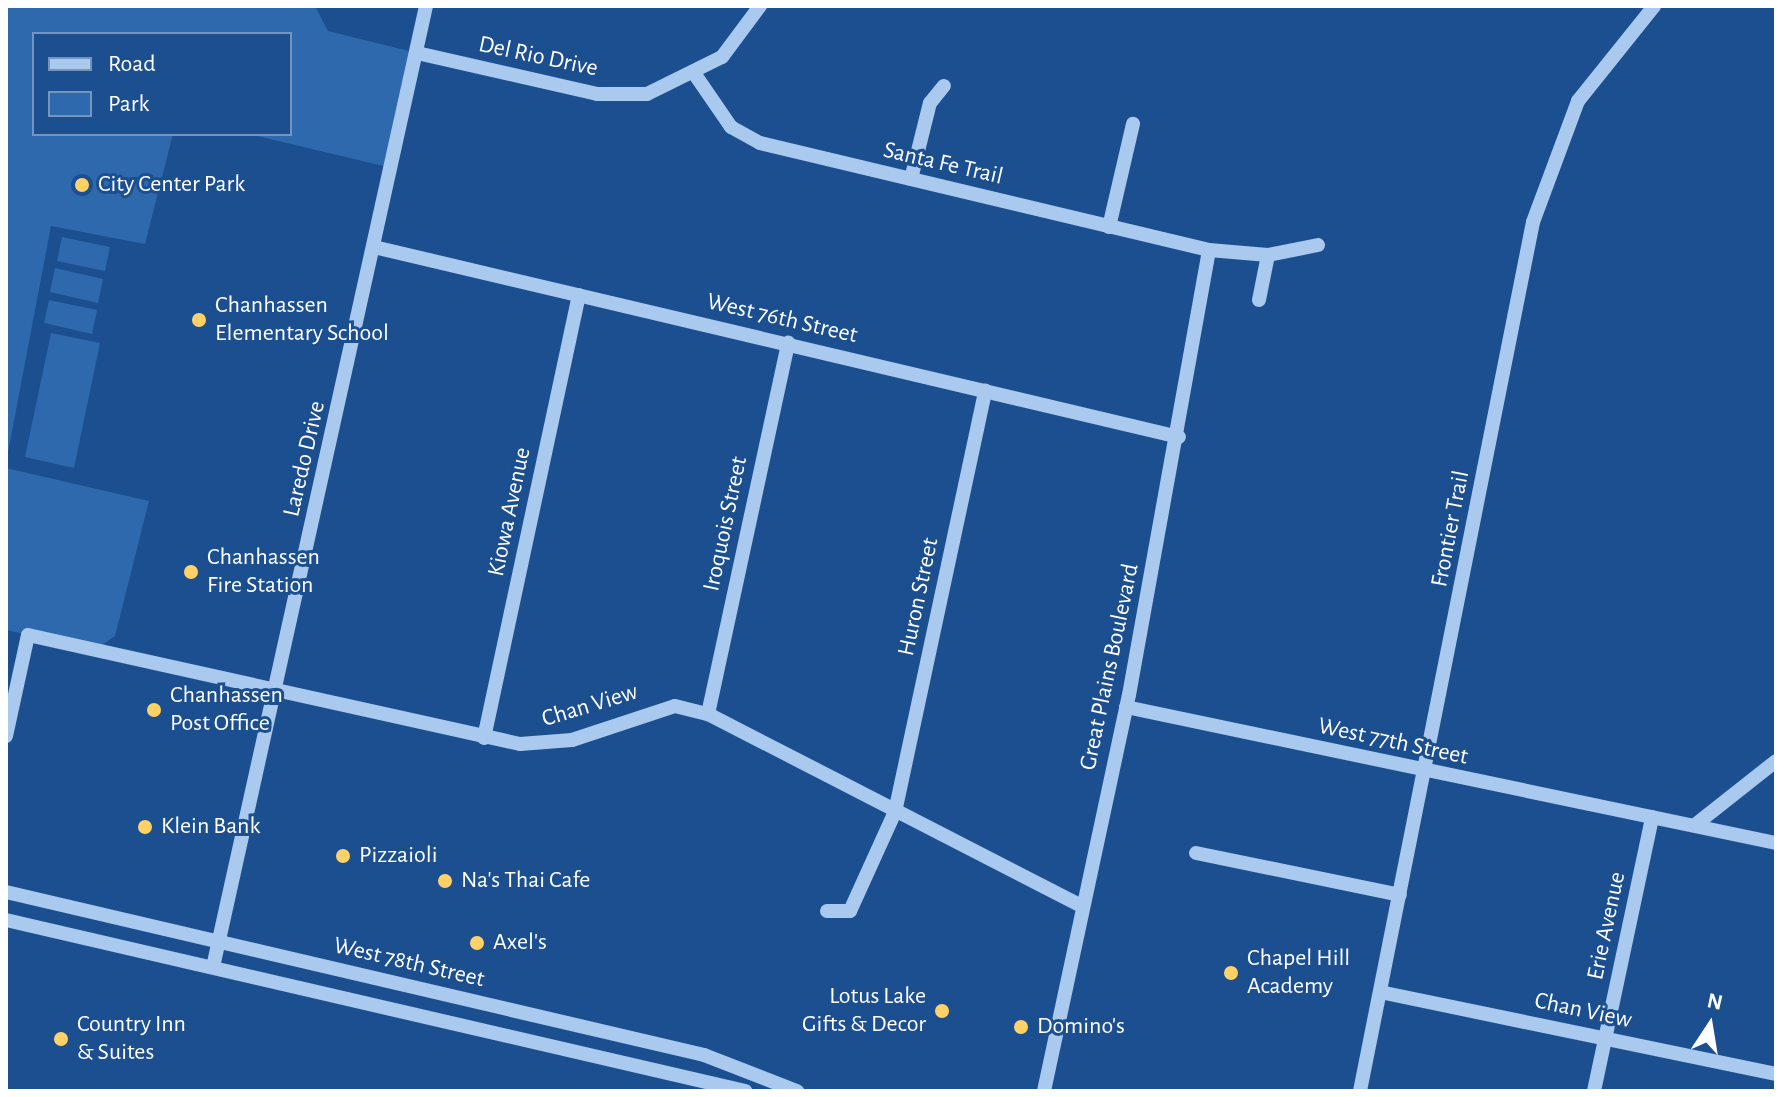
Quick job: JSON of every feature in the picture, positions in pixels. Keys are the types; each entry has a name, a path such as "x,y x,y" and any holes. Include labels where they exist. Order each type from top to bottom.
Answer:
{"street":[{"name":"Laredo Drive","path":"213,967 426,6"},
{"name":"Del Rio Drive","path":"417,53 597,94 647,94 696,76 722,57 760,6"},
{"name":"Frontier Trail","path":"1360,1091 1533,222 1578,101 1654,6"},
{"name":"Santa Fe Trail","path":"696,76 731,127 760,143 1209,250 1268,255 1318,245"},
{"path":"911,179 930,103 944,86"},
{"path":"1109,227 1133,124"},
{"name":"West 76th Street","path":"374,247 1179,437"},
{"name":"Great Plains Boulevard","path":"1044,1091 1126,707 1179,437 1209,250"},
{"path":"1259,300 1268,255"},
{"name":"Kiowa Avenue","path":"484,738 579,295"},
{"name":"Iroquois Street","path":"708,714 788,343"},
{"name":"Huron Street","path":"827,911 850,911 895,812 985,391"},
{"name":"Chan View","path":"6,736 28,635 484,738 544,745 639,712 675,706 708,714 1082,906"},
{"name":"West 77th Street","path":"1126,707 1425,772 1695,825"},
{"path":"1695,825 1776,761"},
{"name":"Erie Avenue","path":"1594,1091 1652,817"},
{"path":"1695,825 1776,843"},
{"path":"1196,853 1400,895"},
{"name":"West 78th Street","path":"6,892 740,1065 797,1091"},
{"name":"West 78th Street","path":"6,920 745,1091"},
{"name":"Chan View","path":"1380,992 1776,1074"}],"green space":[{"name":"City Center Park","path":"6,6 315,6 328,31 417,53 392,168 257,136 292,136 292,32 32,32 32,136 172,136 145,244 51,226 6,463"},
{"path":"62,237 110,247 105,271 57,261"},
{"path":"55,268 103,279 98,303 50,292"},
{"path":"49,300 97,310 92,334 44,323"},
{"path":"51,333 100,343 74,468 25,457"},
{"path":"6,468 149,501 115,636 96,649 6,630"}],"place":[{"name":"City Center Park","path":"82,185"},
{"name":"Chanhassen Elementary School","path":"199,320"},
{"name":"Chanhassen Fire Station","path":"191,572"},
{"name":"Chanhassen Post Office","path":"154,710"},
{"name":"Klein Bank","path":"145,827"},
{"name":"Pizzaioli","path":"343,856"},
{"name":"Na's Thai Cafe","path":"445,881"},
{"name":"Axel's","path":"477,943"},
{"name":"Chapel Hill Academy","path":"1231,973"},
{"name":"Lotus Lake Gifts & Decor","path":"942,1011"},
{"name":"Domino's","path":"1021,1027"},
{"name":"Country Inn & Suites","path":"61,1039"}]}
